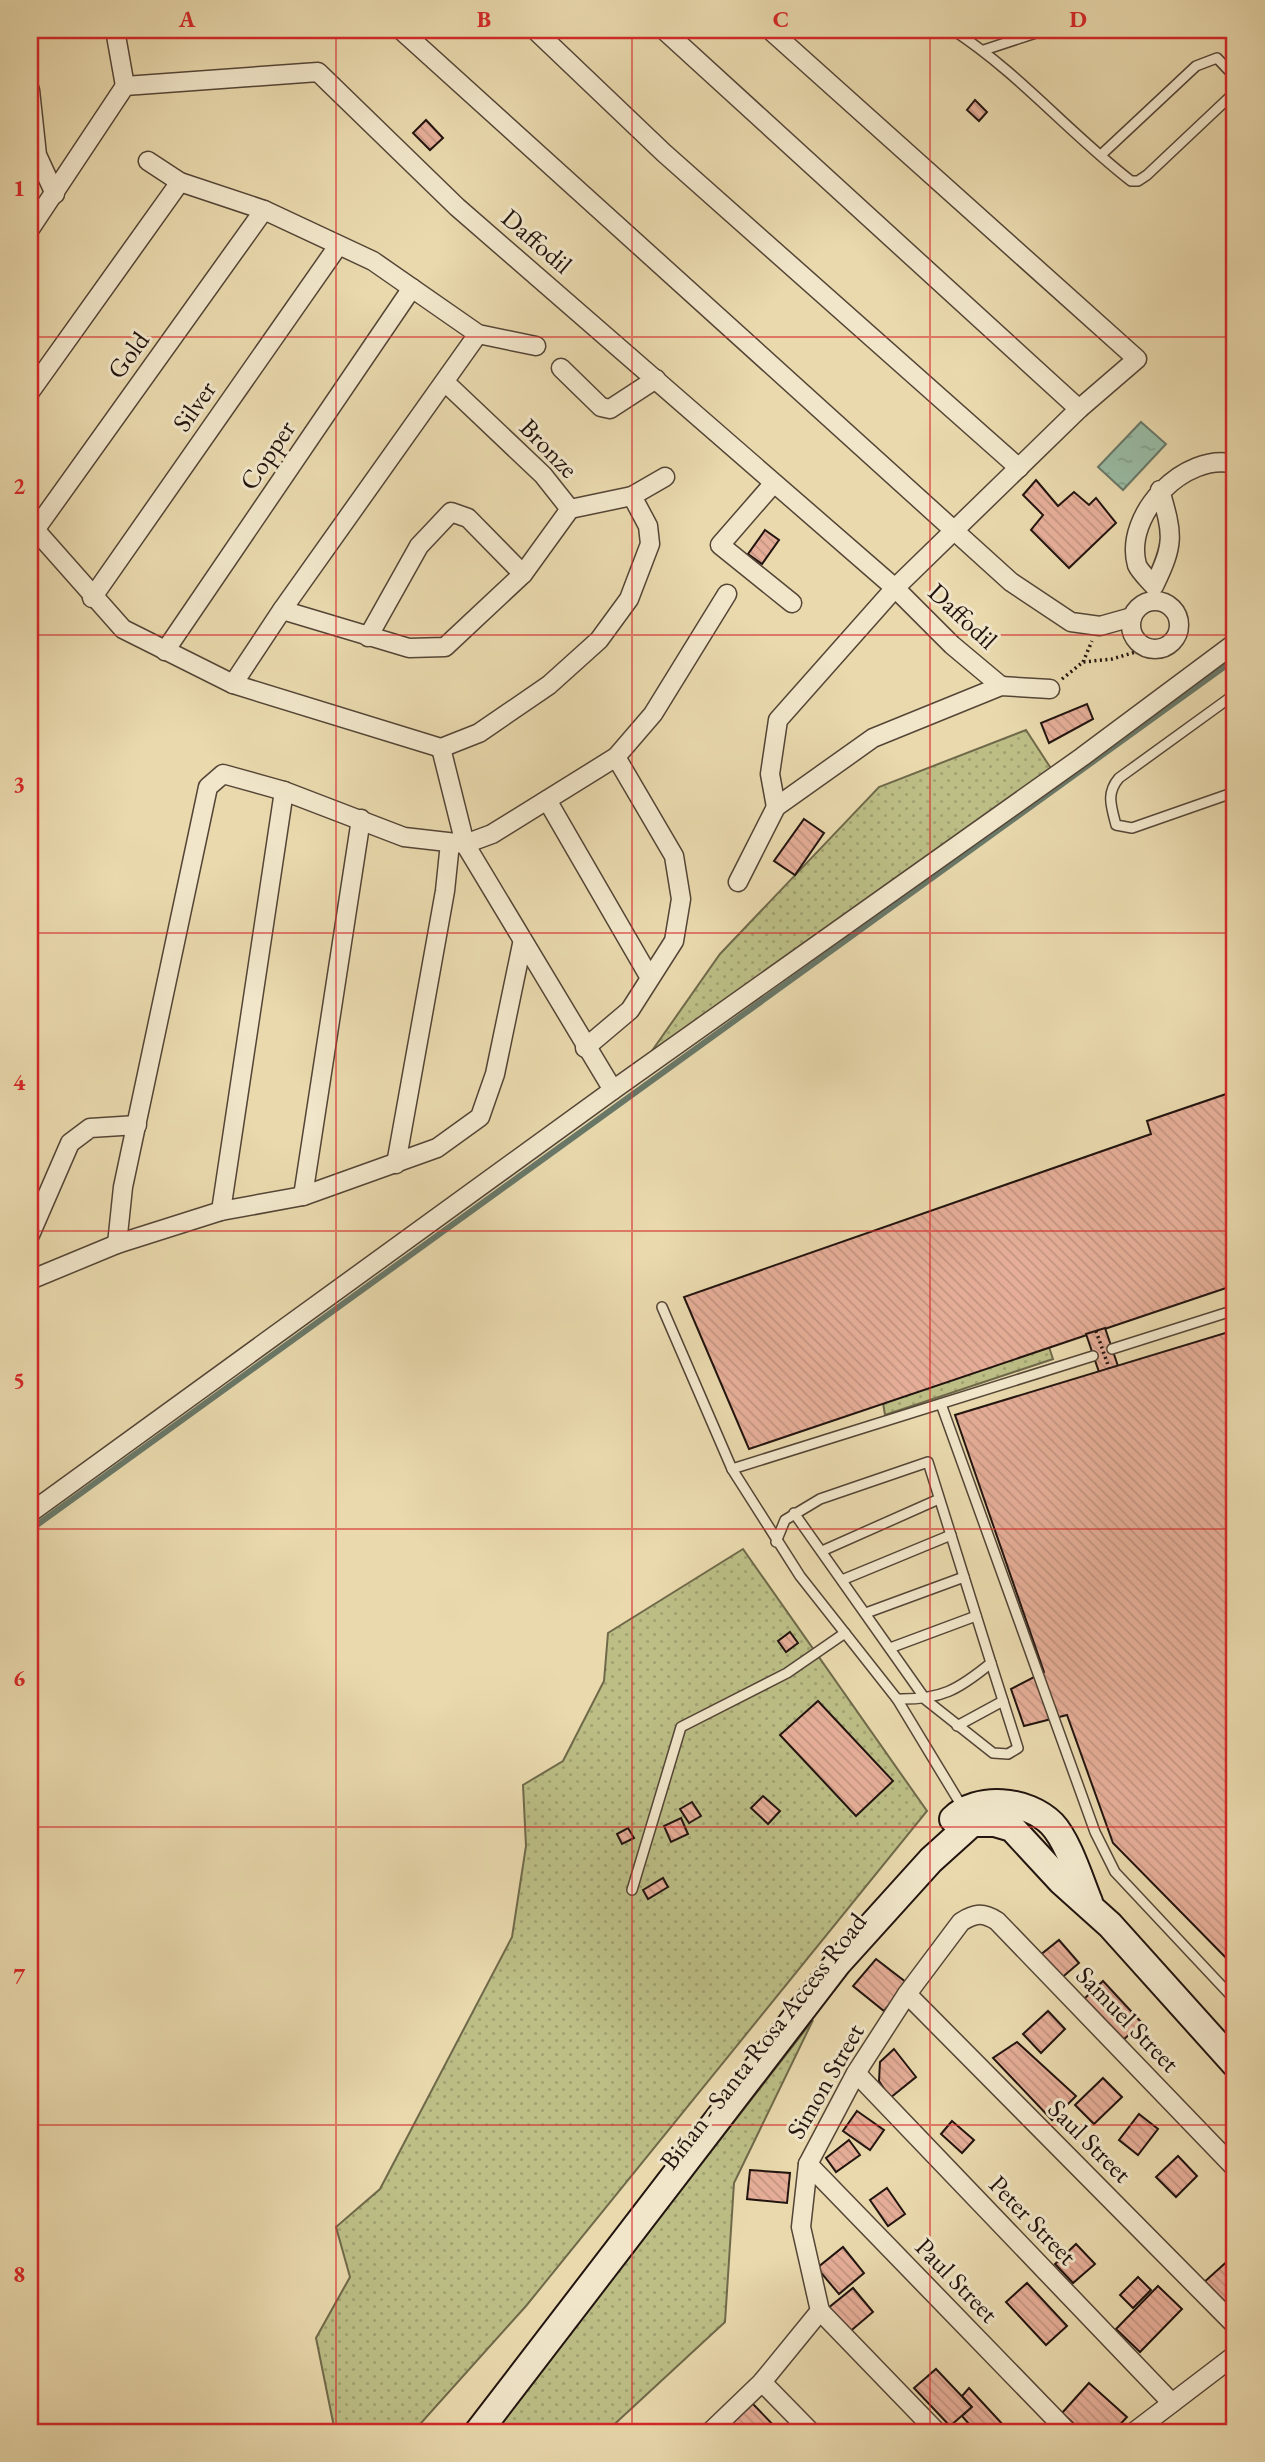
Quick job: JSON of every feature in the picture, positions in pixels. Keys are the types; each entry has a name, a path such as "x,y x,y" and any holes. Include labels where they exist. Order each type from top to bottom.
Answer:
{"main road":[{"path":"968,1816 995,1802 1028,1809 1052,1824 1074,1864 1091,1907 1235,2064"},
{"name":"Biñan - Santa Rosa Access Road","path":"478,2432 721,2105 823,1959 968,1816"},
{"name":"Biñan - Santa Rosa Access Road","path":"462,2432 721,2105"}],"street":[{"path":"30,229 125,86 115,30"},
{"path":"401,30 1011,582 1071,622 1100,626 1132,617 1156,594 1169,556 1172,530 1160,490"},
{"path":"535,30 664,153 1019,468"},
{"path":"664,30 1079,409"},
{"path":"770,30 1137,359 1079,409 895,588 778,720 770,774 776,807"},
{"name":"Daffodil","path":"125,86 318,72 457,207 895,588 952,645 1001,686"},
{"path":"30,90 37,155 55,194"},
{"path":"148,161 180,182 264,210 373,261 478,334 536,346"},
{"path":"30,392 180,182"},
{"name":"Gold","path":"32,527 264,210"},
{"name":"Silver","path":"92,597 338,246"},
{"name":"Copper","path":"164,651 412,288"},
{"path":"233,684 282,610 446,383 478,334"},
{"path":"561,368 601,407 610,409 656,379"},
{"name":"Bronze","path":"446,383 542,475 570,509 632,496 665,477"},
{"path":"1132,617 1132,632 1142,645 1149,648 1164,647 1179,630 1179,621 1171,608 1156,594 1138,567 1135,542 1142,516 1160,490 1196,467 1228,462 1235,464"},
{"path":"773,484 720,545 792,603"},
{"path":"32,527 123,629 233,684 441,748 489,726 549,685 599,640 629,599 650,544 648,526 632,496"},
{"path":"282,610 409,648 444,647 523,574 570,509"},
{"path":"368,637 419,546 451,512 468,518 523,574"},
{"path":"117,1244 123,1187 208,788 223,774 284,791 404,837 458,844 492,834 616,757 653,714 727,594"},
{"path":"30,1513 613,1090 1231,650"},
{"path":"737,882 776,807 873,738 1001,686 1050,689"},
{"path":"441,748 458,844 613,1090"},
{"path":"585,1048 630,1010 674,941 681,899 674,856 616,757"},
{"path":"221,1211 284,791"},
{"path":"547,800 650,978"},
{"path":"303,1196 361,819"},
{"path":"396,1164 445,891 458,844"},
{"path":"30,1280 117,1244 221,1211 303,1196 437,1148 480,1117 495,1074 522,944"},
{"path":"30,1235 70,1143 90,1128 137,1125"},
{"name":"Simon Street","path":"820,2311 801,2227 808,2164 856,2073 907,1994 961,1922 979,1913"},
{"name":"Samuel Street","path":"979,1913 997,1921 1235,2168"},
{"name":"Saul Street","path":"907,1994 1235,2325"},
{"name":"Peter Street","path":"856,2073 1172,2403"},
{"name":"Paul Street","path":"808,2164 1068,2432"},
{"path":"710,2432 762,2382 820,2311 937,2432"},
{"path":"1134,2432 1235,2355"},
{"path":"762,2382 811,2432"}],"lane":[{"path":"953,30 984,50 1131,181 1138,181 1235,92"},
{"path":"984,50 1045,30"},
{"path":"1102,154 1196,66 1217,58 1235,77"},
{"path":"1235,694 1119,778 1111,788 1110,802 1116,825 1132,828 1235,792"},
{"path":"662,1307 732,1469 776,1542 897,1699 968,1816"},
{"path":"1112,1349 1235,1310"},
{"path":"732,1469 1093,1356"},
{"path":"941,1404 1095,1832 1115,1872 1235,2000"},
{"path":"776,1542 785,1520 794,1513 820,1499 928,1462 1018,1748 1008,1754 993,1753 926,1700 794,1513"},
{"path":"822,1551 939,1499"},
{"path":"842,1580 951,1535"},
{"path":"866,1613 964,1577"},
{"path":"890,1648 976,1616"},
{"path":"632,1890 681,1727 788,1673 845,1633"},
{"path":"897,1699 926,1700 962,1687 991,1662"},
{"path":"957,1726 1003,1701"}],"path":[{"path":"1050,689 1083,662 1112,659 1149,648"},
{"path":"1096,1331 1109,1368"}],"shaded area":[{"path":"1026,730 1052,770 642,1065 720,954 879,787"},
{"path":"1049,1347 1053,1359 885,1415 883,1403"},
{"path":"743,1549 927,1811 526,2306 413,2432 335,2432 316,2338 350,2277 336,2227 380,2189 512,1937 526,1846 523,1785 563,1761 604,1681 608,1633"},
{"path":"813,2020 734,2183 725,2322 606,2432 493,2432"}],"water":[{"path":"1141,422 1166,444 1123,490 1098,467"}],"building":[{"path":"975,100 987,112 979,121 967,110"},
{"path":"426,120 443,138 430,150 413,133"},
{"path":"1036,480 1058,506 1074,492 1089,505 1096,498 1116,523 1069,568 1031,530 1043,515 1023,495"},
{"path":"765,530 779,540 762,564 748,554"},
{"path":"1087,704 1093,719 1049,743 1041,723"},
{"path":"804,819 824,833 795,875 774,861"},
{"path":"1235,1091 1235,1285 749,1449 684,1297 1151,1134 1147,1121"},
{"path":"1105,1328 1118,1366 1099,1372 1086,1334"},
{"path":"1235,1330 1235,1967 1113,1843 1067,1715 1024,1726 1011,1689 1044,1672 955,1415"},
{"path":"790,1632 798,1643 786,1652 778,1641"},
{"path":"818,1701 893,1781 856,1816 780,1735"},
{"path":"763,1796 780,1811 768,1824 751,1808"},
{"path":"692,1802 701,1816 689,1823 680,1809"},
{"path":"681,1818 688,1834 671,1842 664,1826"},
{"path":"628,1828 634,1838 622,1844 617,1834"},
{"path":"663,1878 668,1887 648,1899 643,1890"},
{"path":"1059,1940 1079,1963 1059,1980 1039,1956"},
{"path":"876,1959 907,1983 884,2011 853,1986"},
{"path":"1103,1981 1142,2023 1122,2041 1084,1999"},
{"path":"1048,2011 1065,2029 1041,2053 1023,2034"},
{"path":"1017,2042 1076,2096 1052,2120 993,2058"},
{"path":"894,2049 916,2077 890,2098 879,2081 880,2062"},
{"path":"1103,2078 1122,2097 1094,2124 1075,2105"},
{"path":"857,2111 884,2130 870,2150 843,2131"},
{"path":"1139,2114 1158,2129 1138,2155 1119,2140"},
{"path":"952,2121 974,2140 962,2153 941,2134"},
{"path":"849,2140 860,2155 836,2172 826,2158"},
{"path":"1178,2156 1197,2176 1176,2197 1156,2177"},
{"path":"750,2170 790,2173 787,2203 747,2199"},
{"path":"887,2188 905,2214 888,2226 870,2200"},
{"path":"1076,2244 1095,2264 1073,2283 1055,2264"},
{"path":"843,2247 864,2273 839,2294 817,2268"},
{"path":"1232,2257 1235,2261 1235,2296 1222,2307 1202,2284"},
{"path":"1138,2277 1151,2290 1133,2308 1120,2295"},
{"path":"1027,2283 1067,2326 1046,2345 1006,2302"},
{"path":"1158,2286 1182,2309 1140,2352 1116,2329"},
{"path":"853,2288 873,2312 847,2334 827,2309"},
{"path":"936,2369 972,2407 950,2426 914,2388"},
{"path":"1089,2383 1127,2417 1113,2432 1083,2432 1062,2413"},
{"path":"969,2388 1005,2427 999,2432 976,2432 962,2416 972,2407 962,2396"},
{"path":"752,2403 780,2432 720,2432"}],"waterway":[{"path":"30,1530 1235,659"}]}
